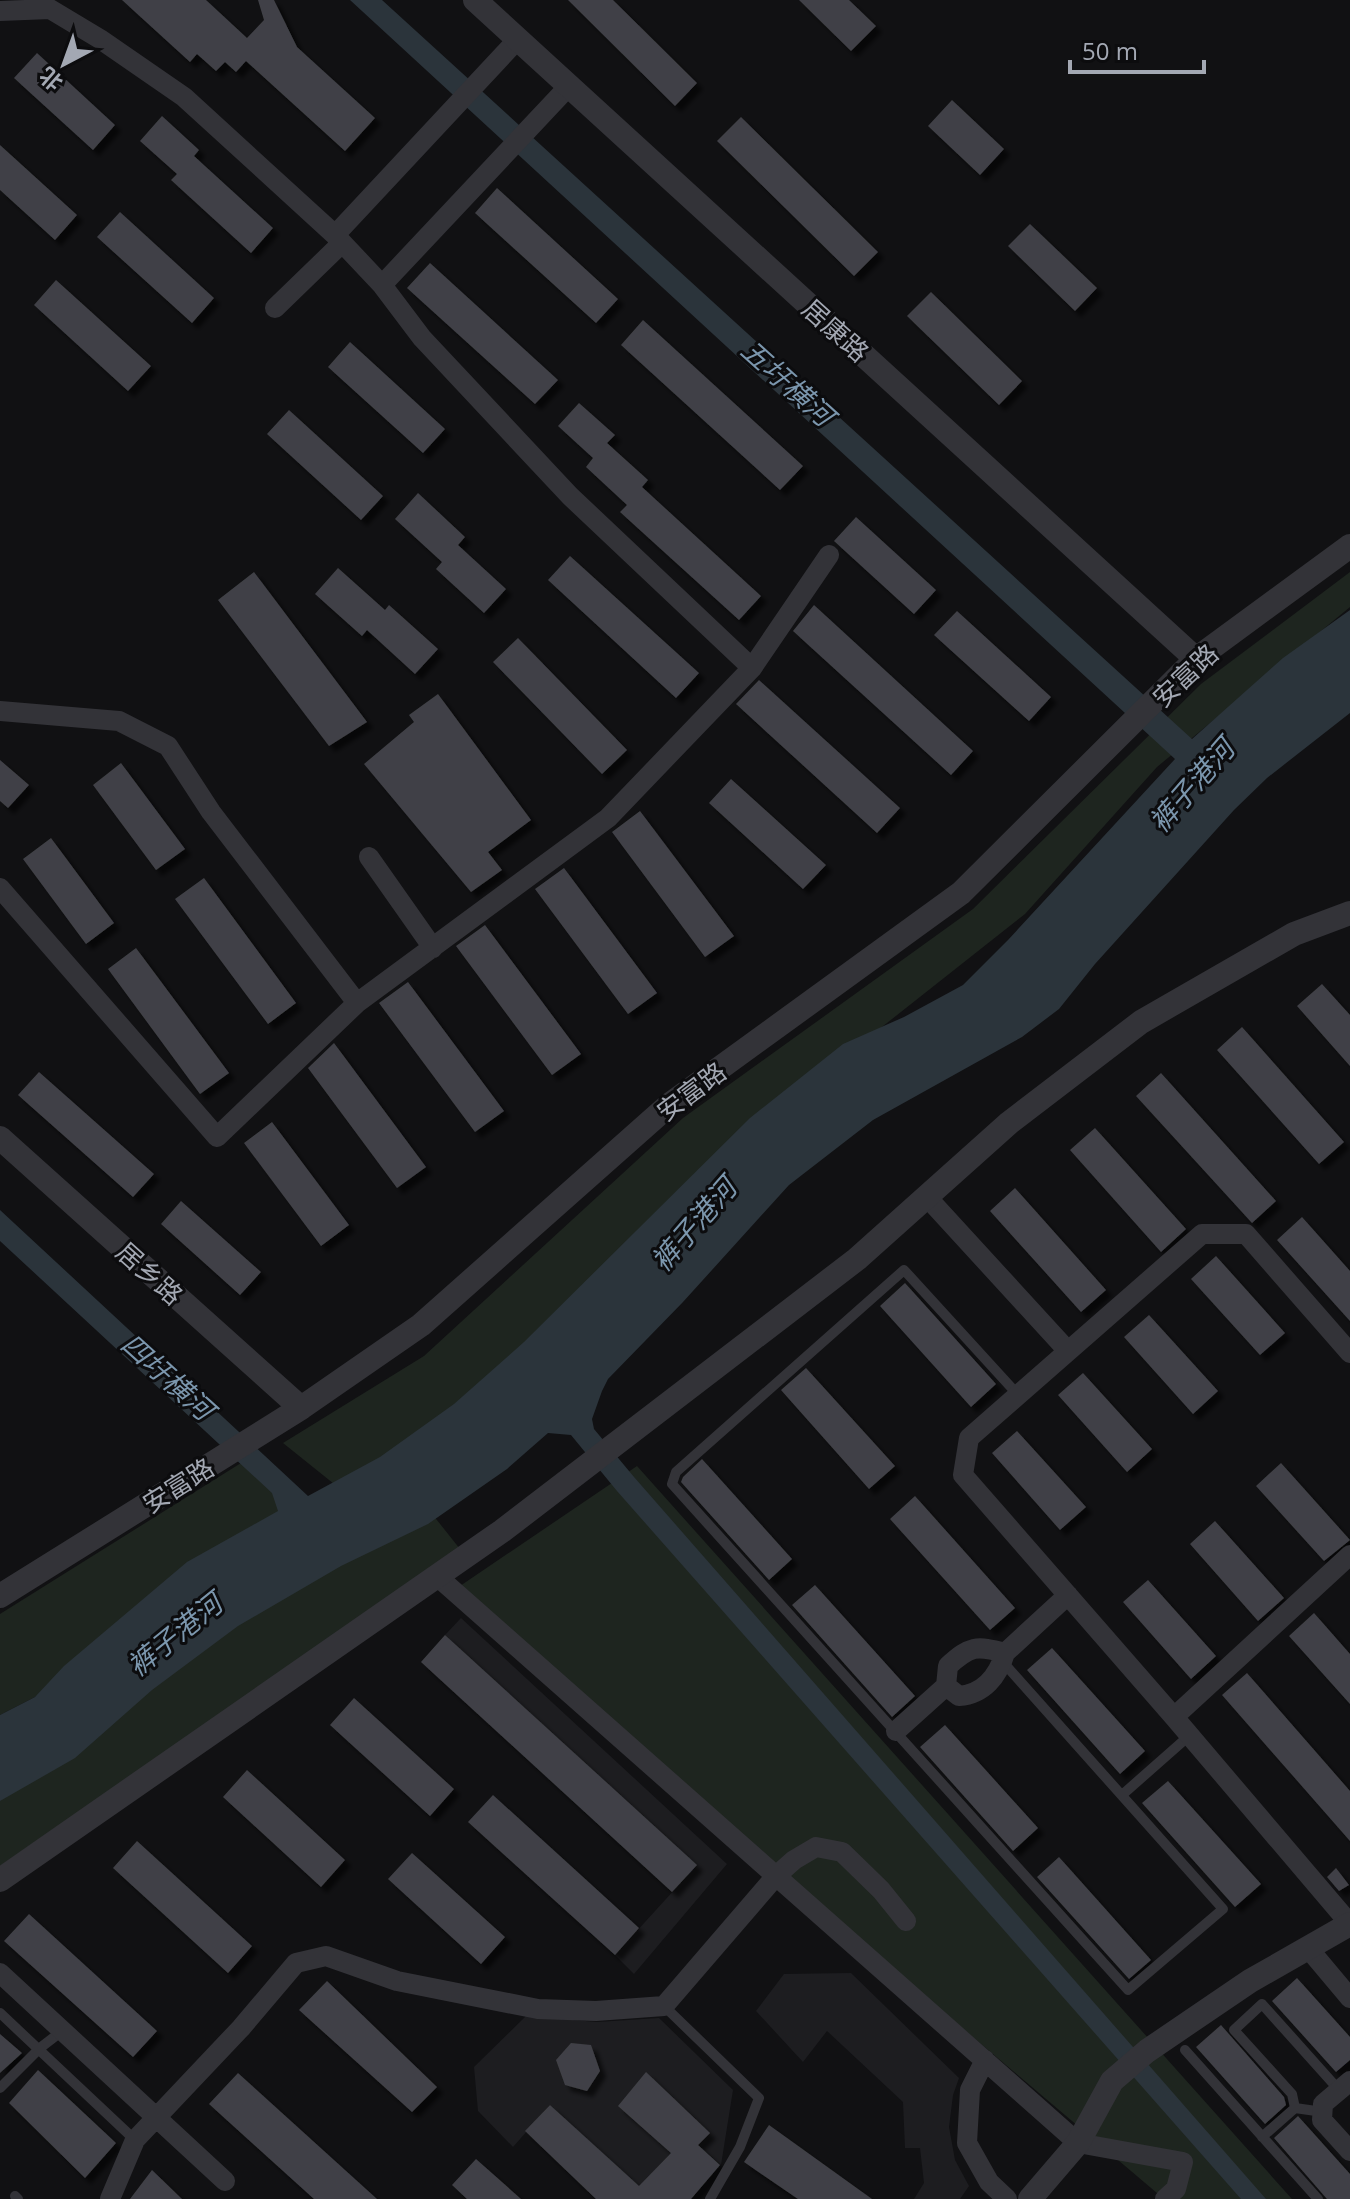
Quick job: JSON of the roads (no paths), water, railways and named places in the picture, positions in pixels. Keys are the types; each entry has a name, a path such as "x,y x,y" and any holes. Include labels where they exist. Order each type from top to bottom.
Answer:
{"street":[{"name":"居康路","path":"475,0 1196,659"},
{"path":"0,11 50,9 184,97 338,239 382,285 422,338 570,496 752,668"},
{"path":"275,308 518,39"},
{"path":"382,285 569,86"},
{"name":"安富路","path":"0,1596 301,1408 421,1325 669,1105 961,893 1196,659 1350,546"},
{"path":"0,888 217,1137 357,1003 608,818 752,668 829,555"},
{"path":"0,711 119,721 168,746 211,812 357,1003"},
{"path":"369,857 433,948"},
{"path":"0,1880 438,1577 589,1465 857,1259 1009,1123 1141,1022 1294,934 1350,913"},
{"name":"居乡路","path":"0,1138 301,1408"},
{"path":"926,1196 1068,1351"},
{"path":"1030,2199 1078,2143 1112,2081 1147,2051 1250,1981 1350,1924 963,1475 969,1438 1202,1234 1246,1234 1350,1353"},
{"path":"1174,1717 1350,1555"},
{"path":"438,1577 1078,2143 1183,2162 1176,2189 1165,2199"},
{"path":"946,1686 959,1696 973,1695 999,1673 1004,1657 1068,1595"},
{"path":"896,1731 946,1686 948,1666 965,1650 982,1647 1004,1657"},
{"path":"110,2199 135,2140 241,2028 296,1963 326,1956 397,1981 538,2009 596,2011 664,2006 776,1876 816,1847 842,1852 881,1890 906,1921"},
{"path":"1308,1948 1350,1998"},
{"path":"0,1973 225,2181"},
{"path":"985,2060 970,2090 967,2143 989,2182 1007,2199"},
{"path":"1345,2086 1323,2104 1322,2120 1350,2151"}],"lane":[{"path":"1004,1657 1223,1909 1128,1990 672,1484 676,1472 904,1270 1018,1395"},
{"path":"1122,1795 1190,1735"},
{"path":"1295,2108 1292,2094 1234,2030 1262,2004 1345,2086"},
{"path":"664,2006 759,2098 740,2147 710,2199"},
{"path":"0,2013 135,2140"},
{"path":"0,2088 62,2031"},
{"path":"1185,2050 1318,2199"},
{"path":"1262,2137 1295,2108 1323,2112"}],"water":[{"path":"350,0 382,0 1192,739 1283,658 1350,610 1350,713 1267,778 1234,810 1095,964 1059,1009 1022,1037 873,1120 789,1185 608,1379 592,1419 594,1429 634,1477 1266,2199 1241,2199 571,1435 548,1433 507,1469 428,1524 341,1566 238,1626 152,1690 75,1758 0,1801 0,1715 35,1697 64,1666 187,1562 278,1511 272,1493 0,1241 0,1210 308,1496 380,1457 454,1404 524,1342 750,1118 843,1044 904,1017 963,985 1175,759"}],"water label":[{"name":"五圩横河","path":"788,382"},
{"name":"裤子港河","path":"1191,785"},
{"name":"裤子港河","path":"693,1224"},
{"name":"四圩横河","path":"168,1376"},
{"name":"裤子港河","path":"174,1634"}]}
